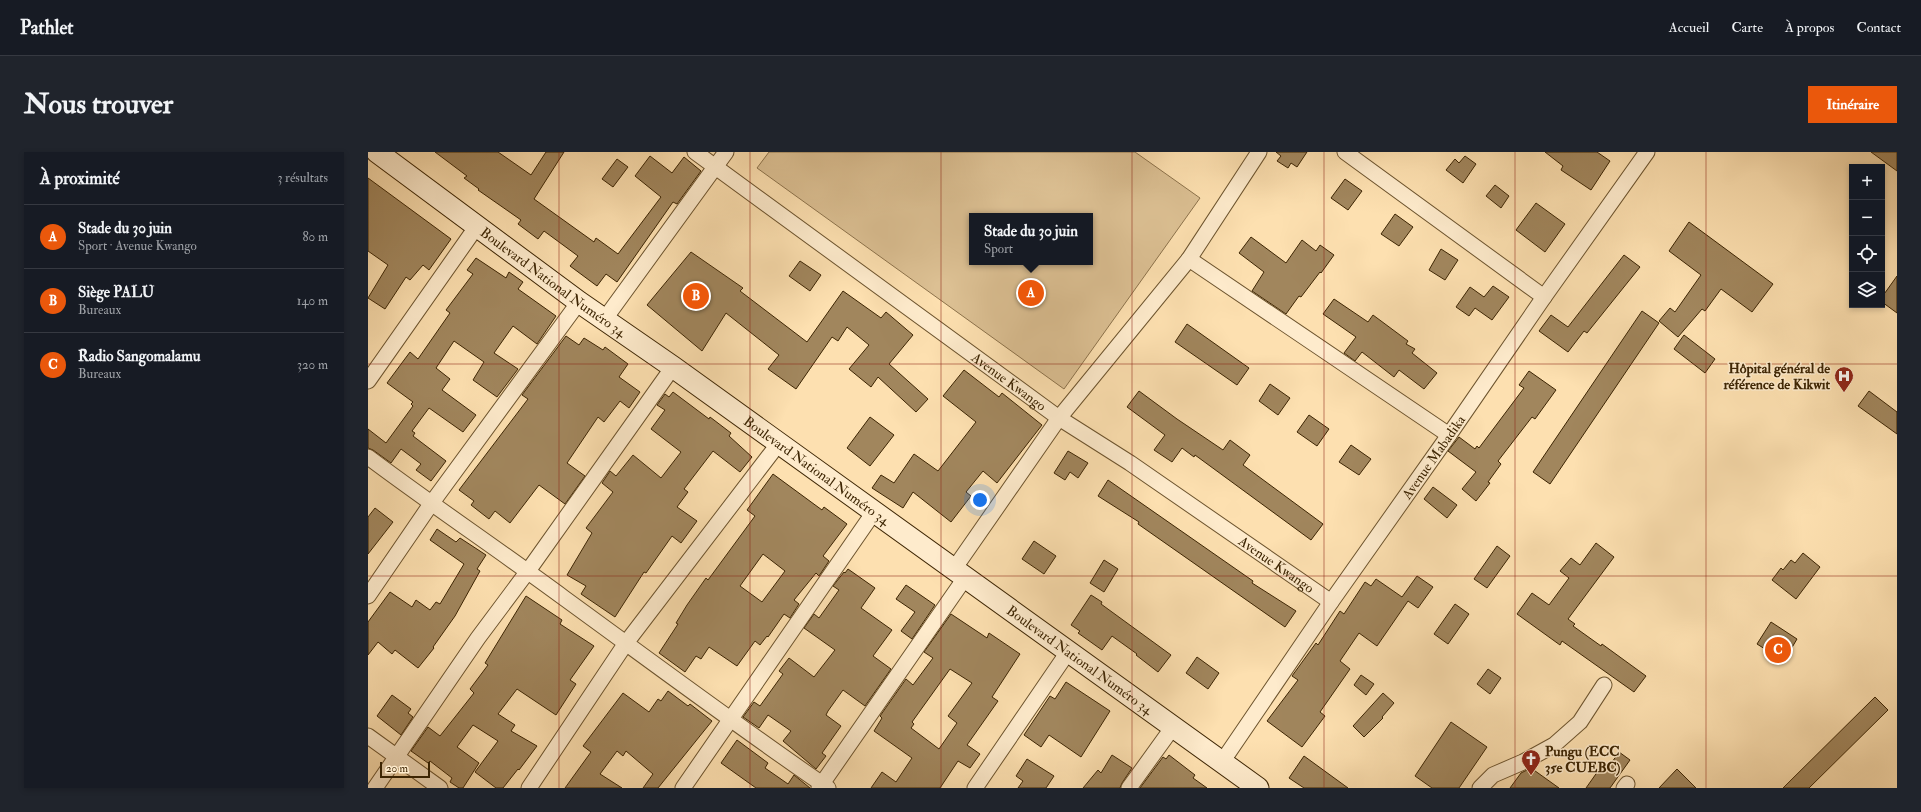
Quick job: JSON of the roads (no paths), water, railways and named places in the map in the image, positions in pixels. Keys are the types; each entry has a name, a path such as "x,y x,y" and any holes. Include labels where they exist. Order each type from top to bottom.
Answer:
{"main road":[{"name":"Boulevard National Numéro 34","path":"376,152 579,302 673,367 1258,788"}],"street":[{"path":"368,158 372,152"},
{"name":"Avenue Kwango","path":"695,152 1059,418 1130,463 1330,602"},
{"path":"604,320 726,152"},
{"path":"368,457 431,504 528,571 823,787 1059,418 1189,258 1259,152"},
{"path":"1345,152 1544,296"},
{"name":"Avenue Mabadika","path":"1222,762 1330,602 1449,435 1544,296 1647,152"},
{"path":"368,381 477,226"},
{"path":"1189,258 1449,435"},
{"path":"368,596 431,504 579,302"},
{"path":"375,788 478,638 528,571 673,367"},
{"path":"529,788 626,643 778,443"},
{"path":"683,788 874,512"},
{"path":"975,788 1068,652"},
{"path":"1480,788 1493,775 1523,762 1554,745 1580,722 1604,685"},
{"path":"1129,788 1172,727"},
{"path":"368,736 440,788"}],"place":[{"name":"Stade du 30 juin","path":"1031,293"},
{"name":"Siège PALU","path":"696,296"},
{"name":"Hôpital général de référence de Kikwit","path":"1844,393"},
{"name":"Radio Sangomalamu","path":"1778,650"},
{"name":"Pungu (ECC 35e CUEBC)","path":"1531,776"}]}
